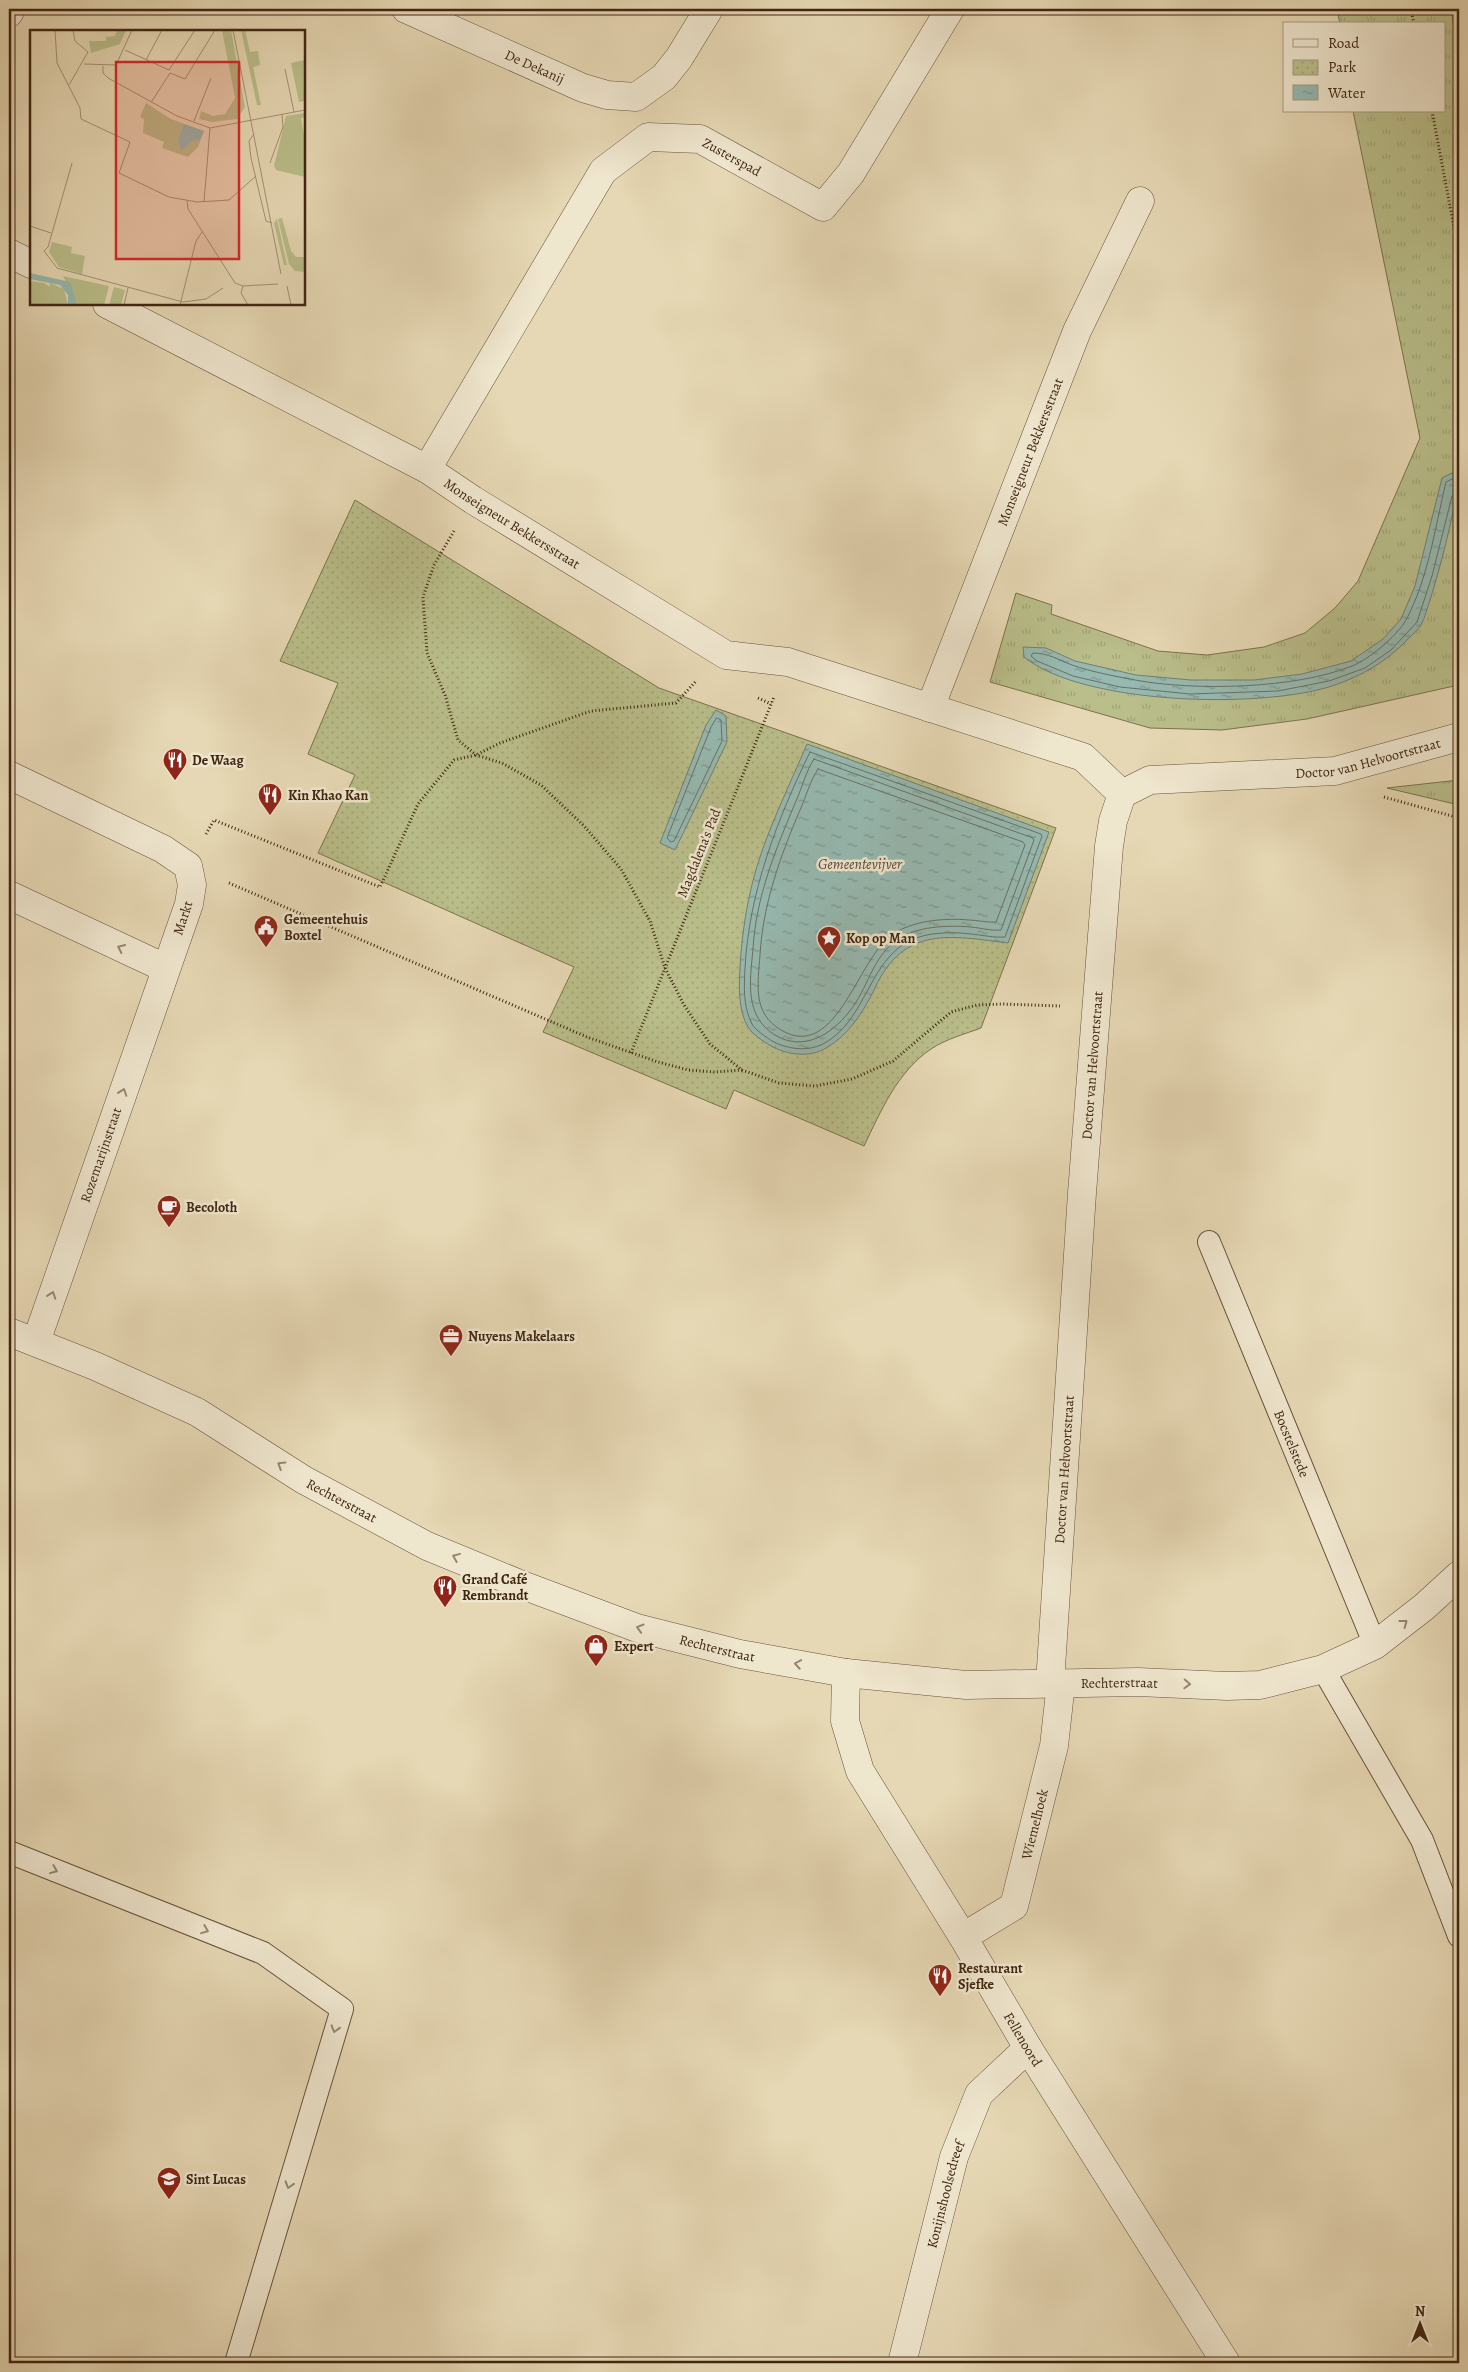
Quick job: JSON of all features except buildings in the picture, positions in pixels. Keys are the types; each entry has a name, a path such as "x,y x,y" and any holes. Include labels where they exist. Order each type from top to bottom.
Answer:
{"street":[{"path":"9,13 12,9"},
{"name":"De Dekanij","path":"406,9 583,88 608,95 636,97 664,77 679,58 709,9"},
{"name":"Zusterspad","path":"427,469 603,171 648,137 700,139 822,207 851,173 950,9"},
{"name":"Monseigneur Bekkersstraat","path":"930,708 1077,331 1140,201"},
{"path":"9,253 30,264"},
{"name":"Monseigneur Bekkersstraat","path":"109,305 427,469 473,500 726,655 788,662 1083,757 1122,794"},
{"name":"Doctor van Helvoortstraat","path":"1056,1683 1057,1576 1072,1332 1109,846 1113,821 1122,794 1150,780 1335,771 1459,737"},
{"path":"9,775 163,849 188,866"},
{"name":"Markt","path":"165,968 189,904 192,885 188,866"},
{"path":"9,895 165,968"},
{"name":"Rozemarijnstraat","path":"36,1342 165,968"},
{"name":"Rechterstraat","path":"9,1332 197,1412 304,1480 436,1550 637,1628 740,1654 846,1673 966,1685 1138,1682 1227,1686 1260,1685 1323,1669 1375,1645 1424,1608 1459,1575"},
{"name":"Fellenoord","path":"846,1673 845,1721 860,1771 964,1937 1028,2048 1226,2363"},
{"name":"Wiemelhoek","path":"964,1937 1014,1906 1054,1746 1056,1683"},
{"name":"Konijnshoolsedreef","path":"902,2363 954,2157 978,2094 1028,2048"}],"lane":[{"name":"Bocstelstede","path":"1209,1242 1375,1645"},
{"path":"1323,1669 1422,1840 1459,1936"},
{"path":"9,1852 263,1953 342,2009 236,2363"}],"path":[{"path":"1411,9 1414,22"},
{"path":"1432,112 1459,254"},
{"path":"473,500 434,565 423,597 427,652 444,695 458,740 476,755 502,763 541,785 584,826 621,869 650,921 665,968 684,1005 710,1044 742,1070 779,1083 815,1086 852,1079 893,1061 951,1012 977,1005 1003,1004 1097,1007"},
{"name":"Magdalena's Pad","path":"631,1053 788,662"},
{"path":"701,675 676,703 591,711 524,734 476,755 454,760 418,804 380,887 214,820 188,866 578,1034 631,1053 688,1070 714,1072 742,1070"},
{"path":"754,697 771,704"},
{"path":"1335,771 1352,788 1459,818"}],"green space":[{"path":"1337,9 1451,9 1459,58 1459,681 1454,686 1307,719 1222,730 1150,728 990,682 1016,593 1052,605 1051,614 1158,651 1207,655 1264,647 1305,633 1335,608 1358,581 1420,438 1353,112 1446,112 1446,22 1340,22"},
{"path":"355,500 659,688 1056,828 981,1028 943,1042 919,1058 891,1093 864,1146 734,1090 726,1109 543,1032 574,967 318,853 355,775 308,754 338,683 280,661"},
{"path":"1459,780 1459,805 1387,788"}],"water":[{"path":"1452,473 1459,477 1459,487 1446,544 1420,627 1391,655 1353,678 1332,686 1301,693 1262,698 1219,700 1173,698 1129,693 1087,685 1051,673 1024,657 1023,647 1046,648 1075,661 1136,675 1191,680 1254,680 1302,674 1351,661 1383,639 1401,619 1415,586 1442,478"},
{"path":"716,710 726,716 727,742 675,850 660,843 706,725"},
{"name":"Gemeentevijver","path":"807,744 1049,832 1008,943 967,938 949,938 931,939 915,944 900,953 887,968 861,1014 842,1036 820,1051 799,1054 777,1049 758,1038 750,1030 742,1013 739,982 744,926 755,873 770,830"}],"place":[{"name":"De Waag","path":"175,781"},
{"name":"Kin Khao Kan","path":"270,816"},
{"name":"Gemeentehuis Boxtel","path":"266,948"},
{"name":"Kop op Man","path":"829,959"},
{"name":"Becoloth","path":"169,1228"},
{"name":"Nuyens Makelaars","path":"451,1357"},
{"name":"Grand Café Rembrandt","path":"445,1608"},
{"name":"Expert","path":"596,1667"},
{"name":"Restaurant Sjefke","path":"940,1997"},
{"name":"Sint Lucas","path":"169,2200"}]}
